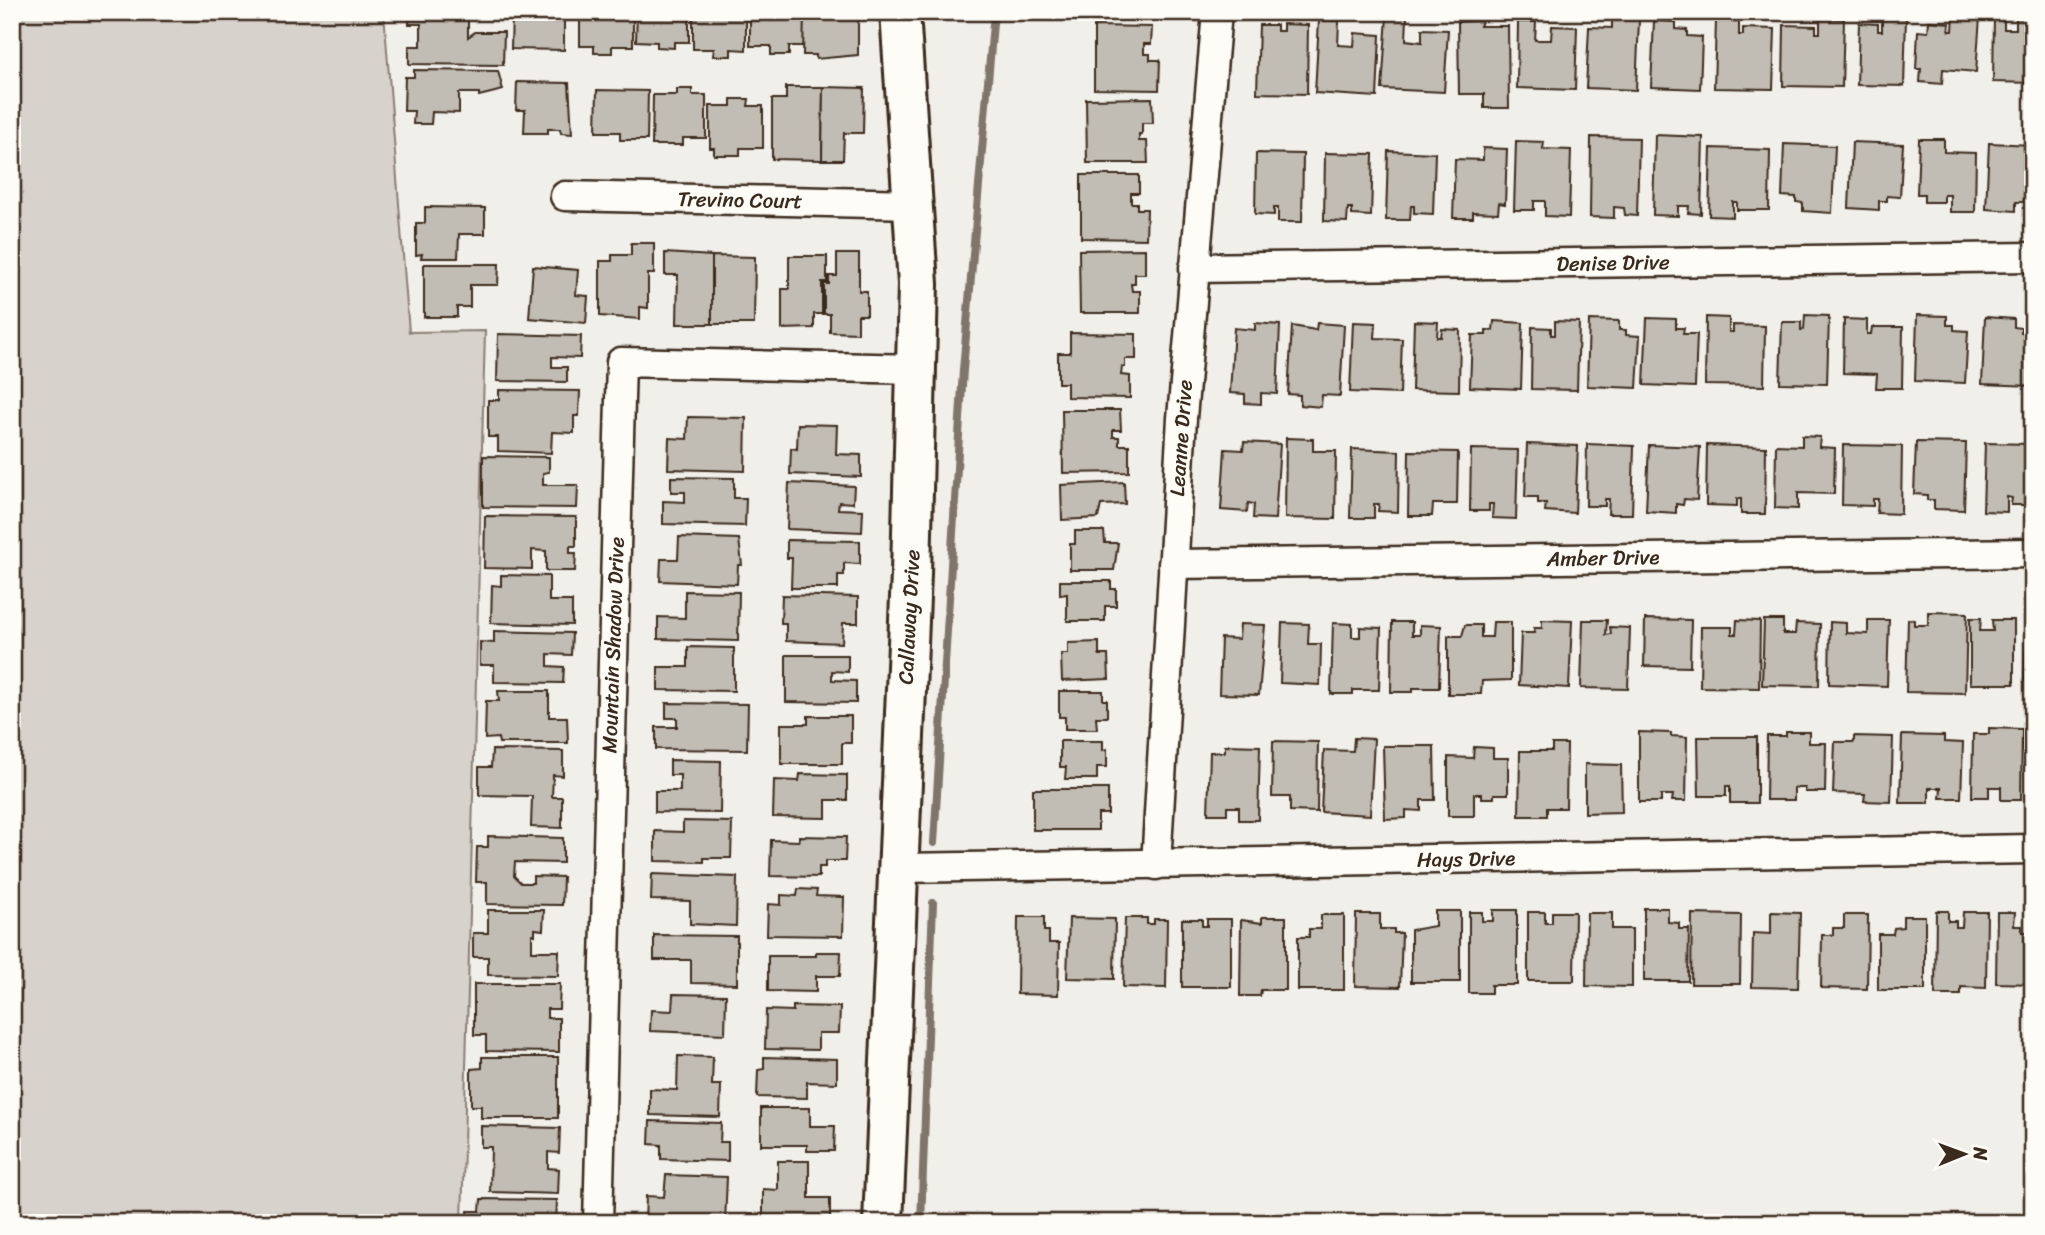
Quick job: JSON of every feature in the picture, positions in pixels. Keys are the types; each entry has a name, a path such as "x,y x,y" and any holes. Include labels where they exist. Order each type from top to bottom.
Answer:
{"street":[{"name":"Callaway Drive","path":"883,1223 900,868 918,284 900,12"},
{"name":"Leanne Drive","path":"1156,865 1173,564 1194,268 1217,12"},
{"name":"Trevino Court","path":"565,196 914,204"},
{"name":"Denise Drive","path":"1194,268 2033,257"},
{"name":"Mountain Shadow Drive","path":"598,1223 621,362 916,369"},
{"name":"Amber Drive","path":"1173,564 2033,553"},
{"name":"Hays Drive","path":"900,868 2033,849"}],"shaded area":[{"path":"12,12 384,12 409,332 485,331 462,1223 12,1223"}],"building":[{"path":"409,12 468,12 468,37 475,32 504,32 503,65 409,64 409,46 421,46 421,24 409,24"},
{"path":"512,12 564,12 564,50 511,49"},
{"path":"580,12 633,12 633,46 612,46 612,53 594,53 594,46 580,46"},
{"path":"637,12 689,12 689,42 674,42 674,48 657,47 657,42 636,41"},
{"path":"693,12 746,12 746,50 731,49 731,56 713,56 714,49 693,49"},
{"path":"750,12 804,12 804,46 789,46 789,55 771,55 771,46 750,46"},
{"path":"804,12 858,12 858,55 816,59 816,55 803,55"},
{"path":"1954,15 1980,17 1976,72 1943,69 1942,84 1920,82 1921,69 1916,69 1918,31 1928,32 1929,21 1950,23 1949,31 1953,31"},
{"path":"1387,16 1407,17 1406,40 1422,42 1422,29 1448,30 1444,92 1382,89"},
{"path":"1882,17 1906,17 1904,86 1857,85 1859,23 1878,24 1878,31 1882,31"},
{"path":"1994,17 2004,17 2004,29 2016,29 2016,18 2033,18 2033,83 1993,82"},
{"path":"1820,18 1844,19 1842,87 1783,86 1784,25 1816,26 1816,33 1820,33"},
{"path":"1612,19 1639,20 1636,90 1586,88 1589,27 1612,28"},
{"path":"1319,20 1339,21 1338,45 1354,46 1355,33 1380,35 1377,97 1315,93"},
{"path":"1482,21 1480,26 1508,26 1509,108 1484,108 1484,94 1459,94 1458,22"},
{"path":"1654,21 1676,22 1676,29 1687,30 1687,36 1702,37 1700,89 1651,87"},
{"path":"1716,21 1739,21 1739,35 1743,35 1743,28 1775,29 1773,89 1714,88"},
{"path":"1518,22 1536,22 1535,40 1551,40 1552,26 1577,27 1575,90 1517,88"},
{"path":"1283,24 1308,25 1307,94 1257,93 1259,25 1277,25 1277,31 1283,31"},
{"path":"1094,26 1152,27 1151,44 1144,44 1144,54 1150,54 1150,60 1160,60 1159,90 1094,89"},
{"path":"414,70 498,71 503,90 479,96 479,93 459,93 459,113 432,112 431,124 413,124 414,111 404,111 405,77 414,77"},
{"path":"517,82 569,83 572,134 561,133 560,129 548,129 548,133 524,133 525,110 516,110"},
{"path":"786,87 823,87 822,160 772,159 772,99 786,99"},
{"path":"823,87 864,88 863,133 844,133 843,160 822,160"},
{"path":"677,89 692,89 692,95 706,95 706,138 683,138 683,145 652,145 653,95 677,95"},
{"path":"597,90 648,91 647,140 620,140 620,132 596,132"},
{"path":"1152,98 1153,123 1142,123 1142,134 1139,134 1139,141 1147,141 1148,163 1087,163 1086,99"},
{"path":"731,99 749,99 748,106 763,106 763,148 740,148 740,155 714,155 714,148 710,148 710,106 731,106"},
{"path":"1655,135 1703,137 1701,214 1688,213 1689,206 1678,206 1678,216 1653,215"},
{"path":"1591,137 1639,138 1637,216 1625,215 1624,208 1614,207 1614,218 1590,217"},
{"path":"1919,139 1944,139 1944,152 1976,153 1975,212 1950,212 1950,195 1944,195 1944,202 1924,202 1924,194 1917,194"},
{"path":"1516,141 1544,142 1543,149 1571,150 1569,217 1545,216 1545,201 1534,201 1534,210 1514,210"},
{"path":"1852,142 1903,144 1900,197 1887,196 1887,201 1879,201 1879,210 1849,208"},
{"path":"1989,143 2033,145 2033,198 2024,197 2024,202 2016,202 2016,211 1986,209"},
{"path":"1784,144 1835,146 1832,213 1803,211 1803,203 1796,202 1796,197 1782,196"},
{"path":"1483,148 1507,149 1505,204 1499,203 1498,213 1473,212 1473,218 1453,218 1455,159 1483,160"},
{"path":"1711,148 1770,150 1769,210 1737,210 1737,202 1733,202 1733,217 1709,216"},
{"path":"1388,151 1435,153 1433,214 1414,213 1414,206 1411,206 1410,220 1386,220"},
{"path":"1256,153 1303,154 1302,222 1278,222 1278,208 1274,208 1274,215 1255,214"},
{"path":"1325,153 1373,154 1371,216 1352,215 1352,208 1348,208 1347,222 1324,221"},
{"path":"1081,175 1139,175 1139,193 1131,193 1131,203 1137,203 1137,209 1147,209 1146,239 1081,238"},
{"path":"425,207 485,208 485,234 459,234 458,258 421,258 422,254 416,255 416,223 425,223"},
{"path":"631,243 654,243 654,274 648,274 648,308 640,307 640,319 600,316 600,261 612,261 612,255 631,255"},
{"path":"1145,249 1145,274 1135,274 1135,284 1131,284 1132,291 1140,291 1140,313 1080,313 1079,250"},
{"path":"665,253 712,256 712,324 677,324 678,275 665,275"},
{"path":"837,254 859,254 859,291 867,291 867,315 858,315 858,333 830,332 830,314 824,314 824,284 829,284 829,276 837,276"},
{"path":"712,256 755,257 754,324 712,324"},
{"path":"789,256 827,256 827,282 822,282 822,314 814,314 814,328 782,329 782,289 789,289"},
{"path":"424,264 499,264 498,285 470,285 470,307 457,307 457,317 424,317"},
{"path":"533,266 578,270 576,295 588,296 586,323 529,318"},
{"path":"1805,315 1829,316 1827,384 1780,383 1782,322 1801,322 1801,330 1804,329"},
{"path":"1917,315 1947,316 1947,325 1954,325 1954,330 1968,331 1965,383 1915,381"},
{"path":"1706,317 1729,318 1729,332 1733,332 1733,325 1765,326 1764,386 1705,385"},
{"path":"1985,317 2014,319 2014,327 2021,328 2021,333 2033,333 2033,386 1982,384"},
{"path":"1647,318 1676,319 1676,328 1684,328 1683,334 1697,334 1695,387 1644,385"},
{"path":"1844,319 1867,320 1867,334 1871,334 1872,327 1903,327 1902,388 1876,388 1877,374 1843,373"},
{"path":"1589,320 1619,321 1619,330 1626,330 1626,335 1640,336 1637,388 1587,386"},
{"path":"1414,321 1438,322 1437,337 1441,337 1442,329 1460,330 1459,391 1412,390"},
{"path":"1494,321 1523,323 1521,389 1470,387 1472,335 1486,335 1486,330 1493,330"},
{"path":"1555,321 1579,322 1577,390 1531,389 1532,327 1551,328 1551,335 1555,335"},
{"path":"1353,322 1376,323 1375,338 1402,339 1400,394 1350,392"},
{"path":"1255,323 1280,325 1277,394 1261,393 1261,404 1245,403 1245,394 1230,393 1234,328 1255,330"},
{"path":"1317,323 1344,325 1340,396 1322,395 1321,407 1300,405 1300,395 1288,394 1292,326 1316,330"},
{"path":"1070,333 1136,334 1136,359 1125,359 1121,375 1130,376 1130,398 1067,397 1067,383 1058,383 1058,353 1070,353"},
{"path":"498,334 581,336 580,358 552,357 552,367 567,367 567,382 497,381"},
{"path":"499,390 580,391 579,416 574,416 574,433 552,432 551,453 498,451 498,437 488,437 488,400 499,400"},
{"path":"1062,410 1120,410 1121,430 1113,430 1113,437 1119,437 1119,445 1129,445 1129,472 1063,473"},
{"path":"688,417 746,418 745,471 668,469 669,438 687,439"},
{"path":"798,424 837,425 836,454 861,455 861,477 790,474 791,448 797,449"},
{"path":"1802,436 1820,437 1819,447 1835,448 1834,494 1798,493 1798,509 1775,508 1776,445 1802,446"},
{"path":"1286,438 1313,439 1313,451 1336,451 1335,519 1285,518"},
{"path":"1244,442 1280,444 1275,519 1253,518 1254,504 1248,503 1247,512 1221,510 1225,449 1243,450"},
{"path":"1916,442 1966,443 1964,510 1934,509 1934,500 1927,500 1927,495 1914,494"},
{"path":"1985,443 2032,444 2030,505 2011,505 2012,498 2007,497 2007,512 1983,511"},
{"path":"1527,444 1578,446 1575,513 1545,511 1546,503 1538,503 1538,497 1525,497"},
{"path":"1587,444 1634,446 1632,514 1608,514 1609,499 1605,499 1605,506 1586,506"},
{"path":"1649,445 1700,447 1697,500 1684,499 1683,505 1676,504 1676,513 1646,511"},
{"path":"1707,445 1766,447 1765,514 1741,514 1741,499 1737,499 1737,506 1706,505"},
{"path":"1843,445 1902,446 1901,514 1877,513 1878,499 1873,499 1873,506 1842,505"},
{"path":"1352,449 1399,451 1398,512 1378,511 1379,504 1374,504 1374,518 1350,518"},
{"path":"1471,449 1518,450 1516,519 1492,518 1493,504 1489,504 1489,511 1470,511"},
{"path":"1409,451 1458,452 1457,504 1433,504 1432,516 1408,516"},
{"path":"483,456 549,457 549,472 543,473 543,485 578,485 577,508 483,507"},
{"path":"671,477 734,478 734,498 746,498 745,526 663,524 663,501 685,502 685,492 671,492"},
{"path":"1124,482 1125,504 1101,505 1098,518 1062,520 1061,485"},
{"path":"789,483 854,486 853,503 839,502 838,509 863,510 862,532 787,529"},
{"path":"485,516 576,517 576,546 570,546 570,553 576,553 575,571 546,571 546,551 532,550 532,569 484,568"},
{"path":"1075,531 1104,531 1105,543 1118,543 1114,570 1070,570 1070,544 1075,544"},
{"path":"679,537 739,539 742,565 738,565 737,584 660,581 661,559 678,559"},
{"path":"787,540 860,541 860,564 844,563 844,575 838,575 838,588 791,588 792,558 787,558"},
{"path":"501,575 549,576 549,601 572,601 572,625 491,623 492,585 501,586"},
{"path":"1060,581 1111,581 1111,589 1116,589 1116,606 1105,606 1105,621 1067,621 1067,594 1060,595"},
{"path":"685,591 739,592 738,641 658,639 658,617 685,618"},
{"path":"782,595 858,597 858,623 843,623 842,643 786,641 786,623 781,623"},
{"path":"1928,612 1967,613 1965,693 1906,692 1908,619 1914,620 1914,625 1928,625"},
{"path":"2027,615 2033,615 2033,682 2024,681"},
{"path":"1970,618 1981,618 1980,631 1993,631 1992,620 2014,620 2014,684 1970,684"},
{"path":"1645,619 1691,620 1690,667 1644,666"},
{"path":"1542,620 1572,621 1569,688 1519,685 1521,633 1535,633 1534,628 1542,628"},
{"path":"1583,620 1607,620 1606,635 1611,634 1610,627 1630,628 1628,689 1581,688"},
{"path":"1737,620 1760,621 1759,688 1700,687 1701,627 1732,627 1732,634 1736,634"},
{"path":"1764,620 1783,620 1783,634 1795,634 1796,623 1820,624 1819,686 1762,685"},
{"path":"1868,620 1889,620 1887,686 1829,684 1830,622 1846,623 1846,633 1868,634"},
{"path":"1392,622 1412,622 1412,635 1420,635 1420,625 1441,626 1439,688 1413,688 1413,692 1391,692"},
{"path":"1493,622 1511,622 1511,680 1482,681 1481,694 1448,694 1448,636 1462,636 1465,625 1481,625 1481,637 1492,637"},
{"path":"1282,623 1309,624 1308,644 1321,644 1320,685 1280,683"},
{"path":"1333,623 1352,624 1352,637 1360,637 1360,627 1381,628 1379,690 1353,690 1353,694 1331,694"},
{"path":"1240,624 1265,625 1259,695 1219,694 1221,638 1239,639"},
{"path":"494,631 572,633 571,655 548,654 548,666 564,667 563,683 494,682 494,665 480,665 480,642 494,643"},
{"path":"1099,642 1099,655 1108,655 1109,679 1062,681 1061,654 1068,654 1068,643"},
{"path":"688,647 734,648 734,691 658,690 658,667 688,667"},
{"path":"786,655 848,655 848,672 832,671 832,680 856,681 856,703 786,702"},
{"path":"498,691 549,691 549,717 567,717 568,743 499,743 498,738 485,739 486,701 499,701"},
{"path":"1059,691 1103,691 1103,700 1107,700 1107,717 1096,717 1097,729 1065,729 1065,717 1059,717"},
{"path":"666,703 748,704 747,750 656,749 656,727 677,727 677,718 666,718"},
{"path":"808,716 851,716 851,743 842,743 842,764 781,764 781,724 808,724"},
{"path":"1989,728 2022,729 2021,800 2001,800 2001,787 1989,787 1989,797 1972,797 1973,734 1989,734"},
{"path":"1639,732 1671,733 1671,736 1687,737 1686,801 1672,801 1673,795 1661,795 1661,802 1639,802"},
{"path":"1786,732 1809,732 1809,743 1826,743 1825,792 1805,792 1805,788 1794,788 1794,800 1766,800 1767,736 1786,736"},
{"path":"1902,735 1944,736 1944,742 1963,743 1961,798 1940,798 1941,788 1929,788 1929,803 1900,803"},
{"path":"1854,736 1893,737 1891,802 1864,801 1865,794 1833,793 1835,742 1854,742"},
{"path":"1698,737 1757,737 1757,803 1730,803 1730,786 1726,786 1726,796 1699,796"},
{"path":"1354,738 1374,739 1370,815 1321,812 1324,750 1353,751"},
{"path":"1060,741 1103,741 1103,750 1107,749 1107,767 1097,767 1097,779 1065,779 1066,767 1060,767"},
{"path":"1273,741 1318,742 1317,812 1290,811 1290,797 1272,797"},
{"path":"1552,744 1567,744 1566,808 1547,808 1547,816 1519,816 1520,751 1552,751"},
{"path":"1225,745 1260,746 1258,820 1239,820 1239,807 1227,807 1227,814 1208,814 1210,752 1225,752"},
{"path":"1383,746 1434,746 1435,800 1421,800 1421,811 1406,810 1406,818 1385,819"},
{"path":"1474,747 1493,748 1493,758 1508,758 1508,794 1494,794 1494,798 1482,798 1482,794 1474,794 1474,816 1448,816 1448,757 1473,758"},
{"path":"492,750 563,751 563,776 553,775 552,797 562,797 562,828 531,827 532,796 479,795 479,767 491,767"},
{"path":"670,760 721,761 720,813 655,812 655,791 680,791 680,775 670,775"},
{"path":"1585,764 1621,765 1622,812 1585,813"},
{"path":"800,774 847,775 847,800 826,800 826,818 773,817 774,780 799,781"},
{"path":"1033,789 1108,789 1108,814 1098,814 1098,830 1033,830"},
{"path":"683,821 732,822 731,858 704,858 704,862 655,861 655,831 683,832"},
{"path":"488,836 563,838 563,863 515,862 514,876 521,883 533,883 533,876 563,877 562,905 487,904 487,882 476,882 477,847 488,847"},
{"path":"799,836 846,837 845,861 825,861 825,867 819,867 819,877 770,876 771,840 799,841"},
{"path":"652,874 737,877 736,926 690,924 690,901 651,900"},
{"path":"798,889 817,890 816,896 844,897 843,936 767,935 768,904 781,905 781,895 797,896"},
{"path":"1644,908 1668,908 1668,922 1679,923 1679,929 1689,929 1688,981 1644,981"},
{"path":"488,910 544,910 543,930 535,929 535,935 532,934 532,951 559,951 558,976 488,975 488,957 473,957 473,933 488,933"},
{"path":"1493,910 1517,910 1517,985 1491,985 1491,993 1469,993 1469,912 1482,912 1482,921 1493,921"},
{"path":"1435,911 1460,911 1460,982 1411,982 1411,930 1435,926"},
{"path":"1936,911 1948,911 1948,921 1956,921 1956,927 1962,927 1963,912 1987,912 1986,988 1961,987 1961,995 1935,995"},
{"path":"1528,912 1545,912 1545,923 1552,923 1552,912 1575,912 1574,981 1528,981"},
{"path":"1771,912 1800,913 1798,988 1752,987 1753,933 1771,934"},
{"path":"1997,912 2015,912 2014,926 2022,926 2022,932 2029,932 2029,916 2033,916 2033,984 1996,983"},
{"path":"1587,913 1612,913 1612,929 1632,929 1632,987 1586,986"},
{"path":"1356,914 1380,914 1380,929 1394,929 1394,933 1402,933 1400,987 1355,986"},
{"path":"1692,914 1741,915 1740,984 1691,984"},
{"path":"1321,915 1344,915 1344,990 1298,990 1298,937 1309,937 1309,929 1321,929"},
{"path":"1844,915 1868,915 1867,989 1821,988 1822,935 1833,935 1833,928 1844,928"},
{"path":"1903,916 1925,916 1925,990 1878,990 1878,934 1893,934 1894,928 1903,927"},
{"path":"1018,917 1044,917 1044,931 1049,931 1049,943 1059,943 1058,995 1017,994"},
{"path":"1262,917 1286,917 1286,990 1261,990 1260,996 1240,996 1241,920 1262,923"},
{"path":"1069,918 1115,919 1114,979 1067,978"},
{"path":"1125,918 1147,918 1147,924 1154,924 1154,919 1167,919 1166,988 1123,987"},
{"path":"1182,919 1202,919 1202,926 1207,926 1207,919 1231,919 1231,987 1182,987"},
{"path":"654,935 737,936 737,984 691,983 691,960 654,960"},
{"path":"816,952 841,952 840,976 816,976 816,992 768,991 768,956 816,956"},
{"path":"474,984 560,984 559,1009 547,1009 547,1018 559,1018 559,1052 486,1051 486,1035 474,1035"},
{"path":"673,994 726,995 725,1034 650,1031 651,1010 672,1011"},
{"path":"793,1006 840,1007 839,1033 818,1033 818,1050 765,1049 766,1010 793,1011"},
{"path":"678,1056 713,1057 712,1085 721,1085 720,1117 650,1115 650,1089 677,1090"},
{"path":"482,1057 558,1057 558,1118 481,1118 481,1106 471,1106 471,1069 482,1068"},
{"path":"764,1057 837,1059 837,1083 807,1082 807,1098 757,1097 758,1070 764,1069"},
{"path":"761,1108 810,1108 810,1126 835,1126 834,1151 807,1151 807,1145 761,1145"},
{"path":"650,1121 721,1123 720,1142 728,1142 728,1161 661,1159 661,1145 649,1144"},
{"path":"481,1126 560,1128 559,1153 548,1152 548,1168 559,1169 558,1194 490,1192 491,1147 481,1147"},
{"path":"778,1161 809,1161 809,1198 830,1198 830,1221 763,1220 763,1189 778,1190"},
{"path":"666,1175 727,1177 725,1223 645,1221 646,1196 664,1197"},
{"path":"481,1199 557,1200 556,1223 468,1223 468,1211 480,1211"}],"waterway":[{"path":"934,843 963,370 994,12"},
{"path":"921,1223 933,903"}]}
